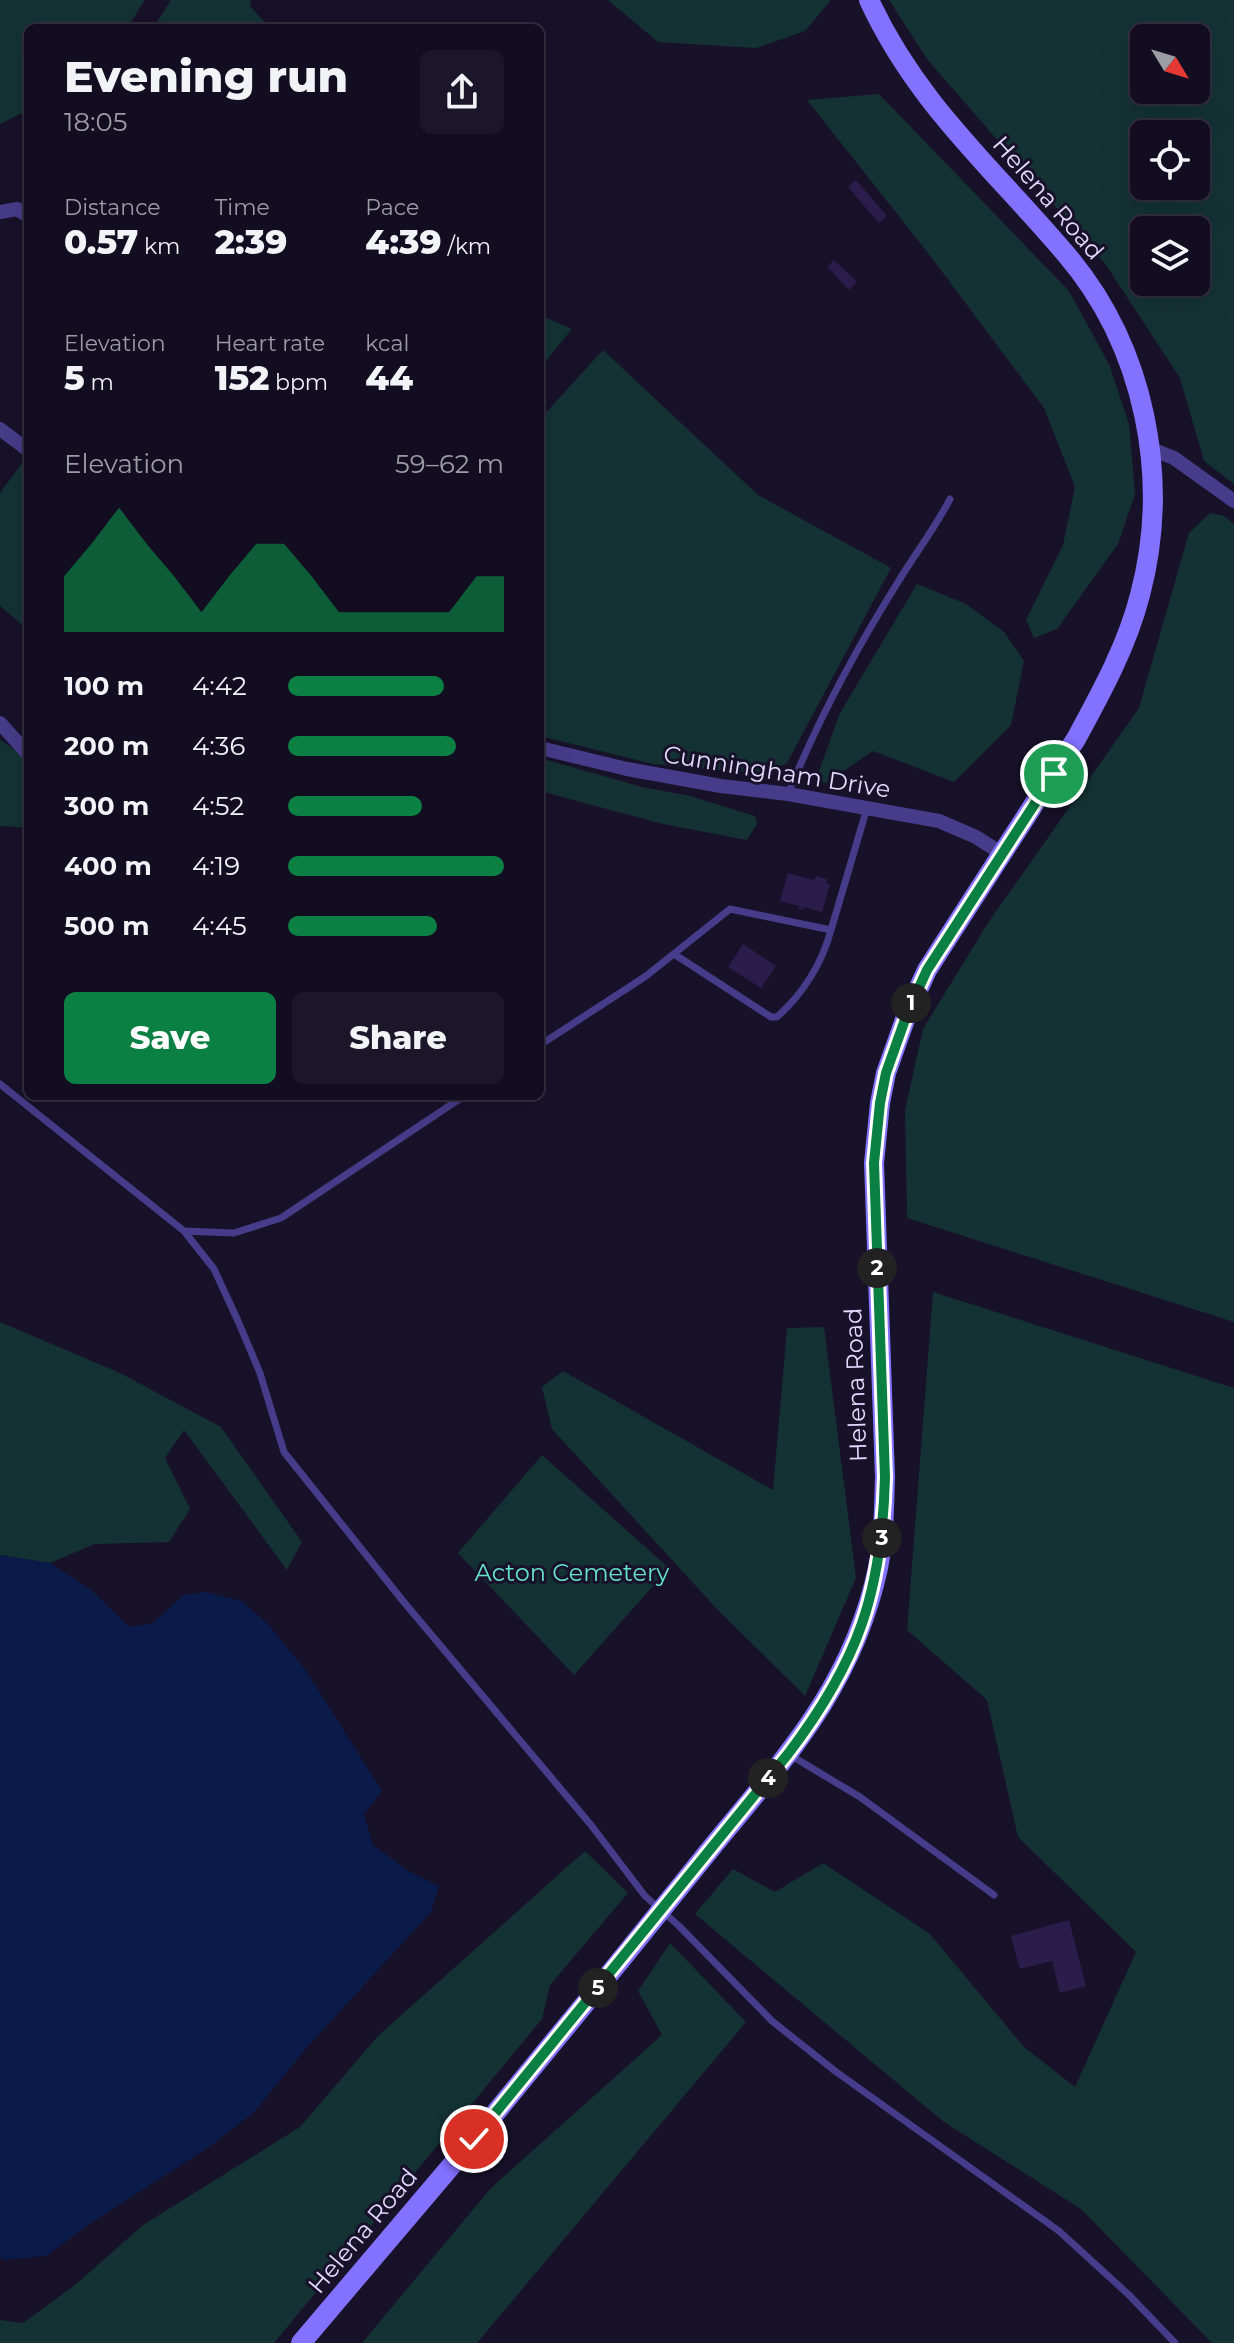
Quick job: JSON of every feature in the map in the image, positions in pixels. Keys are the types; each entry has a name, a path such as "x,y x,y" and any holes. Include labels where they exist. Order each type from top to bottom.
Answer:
{"main road":[{"name":"Helena Road","path":"301,2343 457,2160 788,1754 842,1672 869,1606 879,1565 884,1521 874,1163 886,1073 927,970 1076,739 1128,634 1140,597 1149,555 1153,482 1145,419 1128,358 1104,308 1068,256 927,98 869,0"}],"street":[{"path":"0,212 17,209 24,213"},
{"path":"0,429 24,447"},
{"path":"1149,448 1174,458 1234,501"},
{"path":"0,723 24,750"},
{"name":"Cunningham Drive","path":"544,749 627,769 939,821 976,837 1001,853"}],"lane":[{"path":"788,794 803,756 855,655 950,499"},
{"path":"674,954 771,1017 777,1017 817,968 825,953 867,808"},
{"path":"544,1042 646,976 730,909 831,930"},
{"path":"0,1084 184,1231 214,1269 238,1321 260,1373 284,1452 403,1601 591,1825 645,1896 679,1926 772,2021 835,2071 1059,2231 1129,2295 1175,2343"},
{"path":"184,1231 234,1233 281,1218 458,1100"},
{"path":"788,1754 860,1797 994,1895"}],"green space":[{"path":"0,0 145,0 130,24 24,24 24,112 0,124"},
{"path":"171,0 251,0 250,6 266,24 156,24"},
{"path":"608,0 831,0 805,31 756,48 658,42"},
{"path":"889,0 1234,0 1234,484 1204,461 1180,378 1106,265 927,59"},
{"path":"879,94 1069,291 1109,364 1129,424 1135,494 1118,544 1057,629 1034,638 1026,620 1063,545 1075,487 1044,408 928,253 807,100"},
{"path":"544,317 572,329 544,363"},
{"path":"603,350 758,495 891,568 787,763 765,774 653,764 544,737 544,415"},
{"path":"24,464 24,627 0,606 0,493"},
{"path":"1210,513 1224,516 1234,524 1234,1322 907,1218 905,1110 923,1029 988,923 1139,708 1189,533"},
{"path":"917,584 966,604 1004,632 1024,661 1011,725 954,782 873,751 826,783 816,779 840,713"},
{"path":"0,739 24,757 24,828 0,826"},
{"path":"544,759 642,787 690,796 755,816 757,824 747,840 663,824 544,792"},
{"path":"933,1292 1234,1388 1234,2343 1212,2343 1081,2209 944,2122 695,1914 733,1869 775,1892 823,1863 930,1934 1024,2047 1075,2087 1136,1952 1018,1837 987,1700 907,1630"},
{"path":"0,1322 120,1373 221,1427 302,1542 287,1570 184,1430 165,1458 190,1509 169,1542 95,1544 50,1563 0,1555"},
{"path":"824,1327 856,1578 805,1696 717,1609 552,1429 542,1387 563,1371 773,1490 787,1328"},
{"name":"Acton Cemetery","path":"542,1455 669,1568 574,1675 458,1553"},
{"path":"585,1851 628,1893 550,1985 542,2019 274,2343 0,2343 0,2320 23,2323 75,2285 143,2225 300,2127 378,2036"},
{"path":"670,1943 746,2022 477,2343 362,2343 491,2188 662,2035 638,1991"}],"water":[{"path":"0,1555 50,1563 91,1590 129,1627 153,1623 184,1595 207,1592 242,1601 268,1624 307,1672 382,1791 364,1814 373,1845 410,1872 439,1886 431,1912 309,2045 254,2112 212,2145 91,2223 46,2256 3,2260 0,2256"}],"building":[{"path":"856,180 887,216 879,223 848,187"},
{"path":"834,260 857,282 849,290 827,267"},
{"path":"788,873 814,880 816,876 827,879 826,883 830,884 822,912 804,907 803,910 798,909 799,906 780,901"},
{"path":"743,944 776,966 761,988 728,967"},
{"path":"1069,1920 1086,1986 1060,1993 1052,1961 1020,1969 1011,1936"}],"route":[{"path":"474,2139 788,1754 821,1708 858,1637 879,1565 884,1521 874,1163 886,1073 927,970 1054,774"}]}
